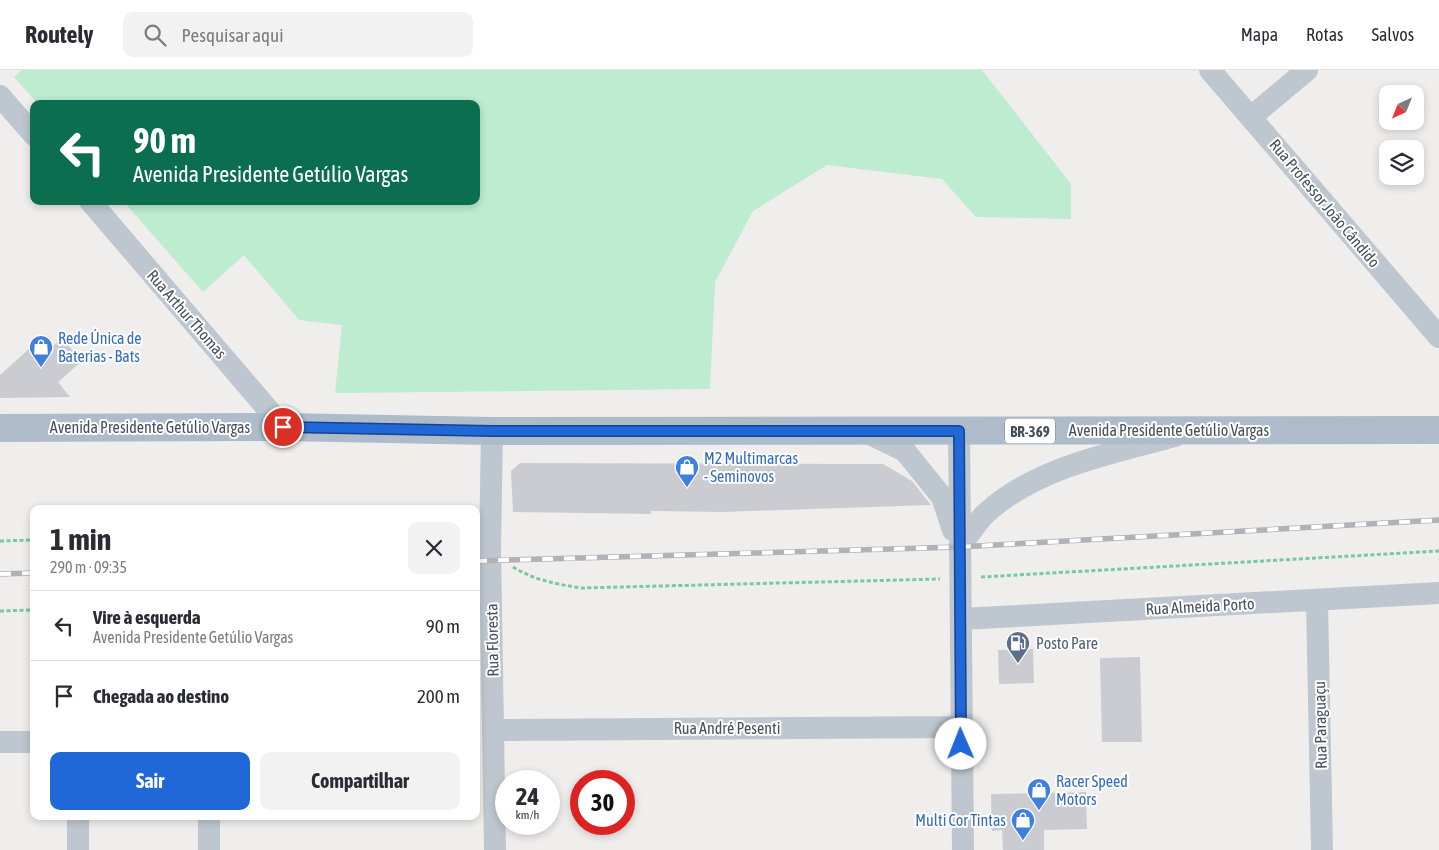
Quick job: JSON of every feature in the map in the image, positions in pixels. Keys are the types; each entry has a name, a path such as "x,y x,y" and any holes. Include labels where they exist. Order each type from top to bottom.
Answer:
{"main road":[{"name":"Avenida Presidente Getúlio Vargas","path":"0,428 283,427 492,431 1439,430"}],"street":[{"name":"Rua Professor Joâo Cândido","path":"1210,70 1439,337"},
{"path":"1251,117 1307,70"},
{"path":"0,96 30,130"},
{"name":"Rua Arthur Thomas","path":"93,205 283,427"},
{"path":"959,547 984,515 1008,496 1050,473 1094,458 1196,430"},
{"name":"Rua Floresta","path":"492,431 490,549 493,730 485,802 495,850"},
{"path":"864,431 905,451 942,497 959,547"},
{"path":"959,431 963,850"},
{"name":"Rua Almeida Porto","path":"961,619 1439,593"},
{"name":"Rua Paraguaçu","path":"1317,600 1322,850"},
{"name":"Rua André Pesenti","path":"493,730 961,727"},
{"path":"0,742 30,742"},
{"path":"78,820 78,850"},
{"path":"209,820 209,850"}],"path":[{"path":"0,541 30,540"},
{"path":"490,549 526,575 550,584 581,588 960,579 1439,550"},
{"path":"0,611 30,610"}],"green space":[{"path":"22,70 982,70 1071,184 1071,219 976,217 942,179 827,165 753,211 715,282 710,389 335,393 342,325 299,320 244,255 203,292 127,205 480,205 480,100 34,100 14,77"}],"building":[{"name":"Rede Única de Baterias - Bats","path":"62,338 82,361 58,382 70,397 0,398 0,375 30,348 38,359"},
{"path":"520,463 883,464 912,481 931,505 721,512 651,511 651,514 513,512 511,471"},
{"path":"1033,649 1034,683 999,684 998,650"},
{"path":"1140,657 1142,742 1102,742 1100,658"},
{"name":"Racer Speed Motors","path":"1086,792 1087,829 1044,830 1044,850 1003,850 1002,830 992,831 991,794"}],"railway":[{"path":"480,561 959,547 1439,520"},
{"path":"0,574 30,573"}],"place":[{"name":"Rede Única de Baterias - Bats","path":"41,368"},
{"name":"M2 Multimarcas - Seminovos","path":"687,488"},
{"name":"Posto Pare","path":"1018,664"},
{"name":"Racer Speed Motors","path":"1039,811"},
{"name":"Multi Cor Tintas","path":"1023,841"}],"route":[{"path":"283,427 492,431 959,431 961,744"}]}
